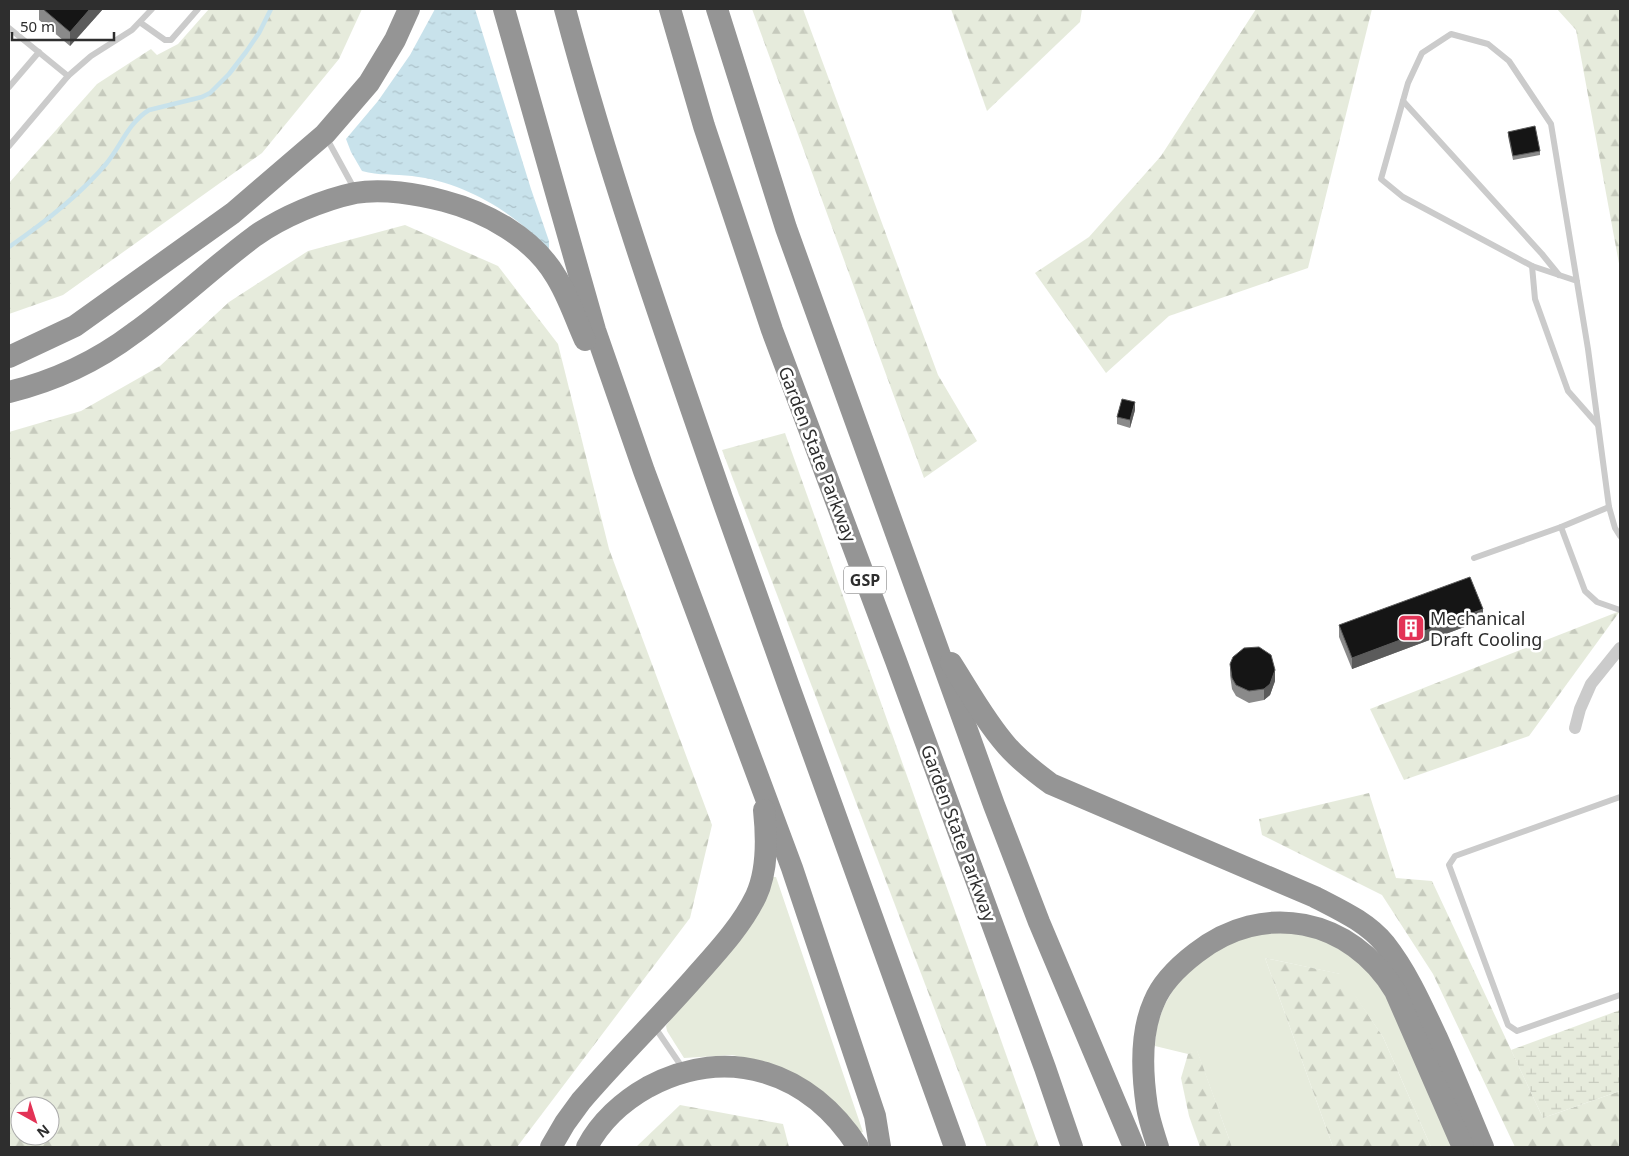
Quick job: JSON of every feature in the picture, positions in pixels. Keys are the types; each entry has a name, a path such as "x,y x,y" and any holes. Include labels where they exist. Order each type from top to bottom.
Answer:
{"highway":[{"path":"9,357 75,326 233,213 325,134 369,83 395,40 410,9"},
{"path":"504,9 595,330 644,471 792,868 875,1116 880,1147"},
{"path":"565,9 584,79 665,335 955,1147"},
{"name":"Garden State Parkway","path":"670,9 704,126 772,330 1045,1068 1072,1147"},
{"path":"718,12 786,228 930,631 1039,922 1134,1147"},
{"path":"9,392 70,372 106,352 135,333 256,235 293,215 324,201 356,193 391,192 417,194 454,203 487,216 511,231 533,249 554,273 564,291 644,471"},
{"path":"930,631 987,719 1008,747 1051,784 1065,792 1315,897 1341,911 1371,931 1384,944 1410,982 1483,1147"},
{"path":"551,1147 581,1101 742,920 756,895 764,866 766,831 761,784"},
{"path":"1158,1147 1147,1108 1144,1069 1148,1019 1154,1001 1169,978 1186,960 1208,944 1234,930 1275,922 1290,922 1340,937 1373,961 1384,974 1395,991 1463,1147"},
{"path":"587,1147 600,1127 620,1106 638,1092 684,1071 714,1066 744,1068 783,1079 808,1094 833,1115 858,1147"}],"street":[{"path":"1575,728 1591,684 1620,648"}],"lane":[{"path":"9,146 68,76 91,56 132,30 152,9"},
{"path":"140,22 165,40 171,40 198,9"},
{"path":"9,28 68,76"},
{"path":"1577,281 1532,266 1403,197 1381,179 1408,84 1422,53 1451,34 1488,44 1509,60 1551,124 1577,281 1609,507 1620,536"},
{"path":"9,87 39,52"},
{"path":"1403,101 1559,275"},
{"path":"325,134 356,193"},
{"path":"1532,266 1535,299 1568,391 1598,426"},
{"path":"1474,558 1562,527 1609,507"},
{"path":"1562,527 1585,591 1597,602 1620,610"},
{"path":"1620,797 1455,856 1449,865 1508,1025 1517,1031 1620,995"},
{"path":"652,1023 684,1071"}],"green space":[{"path":"209,9 362,9 339,59 262,153 63,295 9,314 9,183 97,84 151,49 157,55 178,44"},
{"path":"752,9 803,9 938,375 977,441 924,478"},
{"path":"951,9 1082,9 1080,22 987,111"},
{"path":"1256,9 1372,9 1308,268 1169,316 1106,373 1035,273 1089,237 1161,156"},
{"path":"1557,9 1620,9 1620,269 1576,30"},
{"path":"405,225 498,266 558,344 609,549 712,825 690,918 517,1147 9,1147 9,432 81,411 160,366 229,302 308,251"},
{"path":"785,433 1039,1147 987,1147 722,450"},
{"path":"1620,611 1529,736 1404,780 1370,709"},
{"path":"1369,793 1396,878 1432,881 1543,1118 1620,1091 1620,1147 1515,1147 1433,974 1382,895 1262,835 1259,819"},
{"path":"772,877 776,877 863,1132 859,1133 761,1061 732,1055 684,1058 667,1031 666,1026"},
{"path":"1270,930 1321,938 1363,964 1386,996 1452,1147 1431,1147 1383,1037 1340,974 1265,958 1333,1147 1232,1147 1197,1051 1188,1054 1155,1046 1157,1025 1164,1006 1178,981 1219,945"},
{"path":"1265,958 1341,974 1383,1037 1431,1147 1333,1147"},
{"path":"1620,1010 1620,1091 1543,1118 1511,1050"},
{"path":"1197,1050 1232,1147 1200,1147 1189,1116 1181,1078 1188,1054"},
{"path":"680,1105 783,1124 789,1147 636,1147"}],"water":[{"path":"435,9 475,9 549,241 549,250 504,211 469,192 431,179 362,171 351,152 346,139 378,101 410,55"}],"building":[{"path":"43,9 90,9 70,32"},
{"path":"1535,126 1540,151 1513,156 1508,132"},
{"path":"1122,399 1135,402 1130,420 1117,417"},
{"name":"Mechanical Draft Cooling","path":"1470,577 1483,609 1352,658 1339,625"},
{"path":"1259,647 1271,655 1275,670 1270,684 1264,689 1249,691 1236,685 1232,678 1230,664 1233,657 1244,648"}],"waterway":[{"path":"9,247 48,219 84,188 106,164 130,128 142,115 149,110 202,97 210,93 229,74 246,52 259,33 271,9"}],"place":[{"name":"Mechanical Draft Cooling","path":"1411,628"}]}
